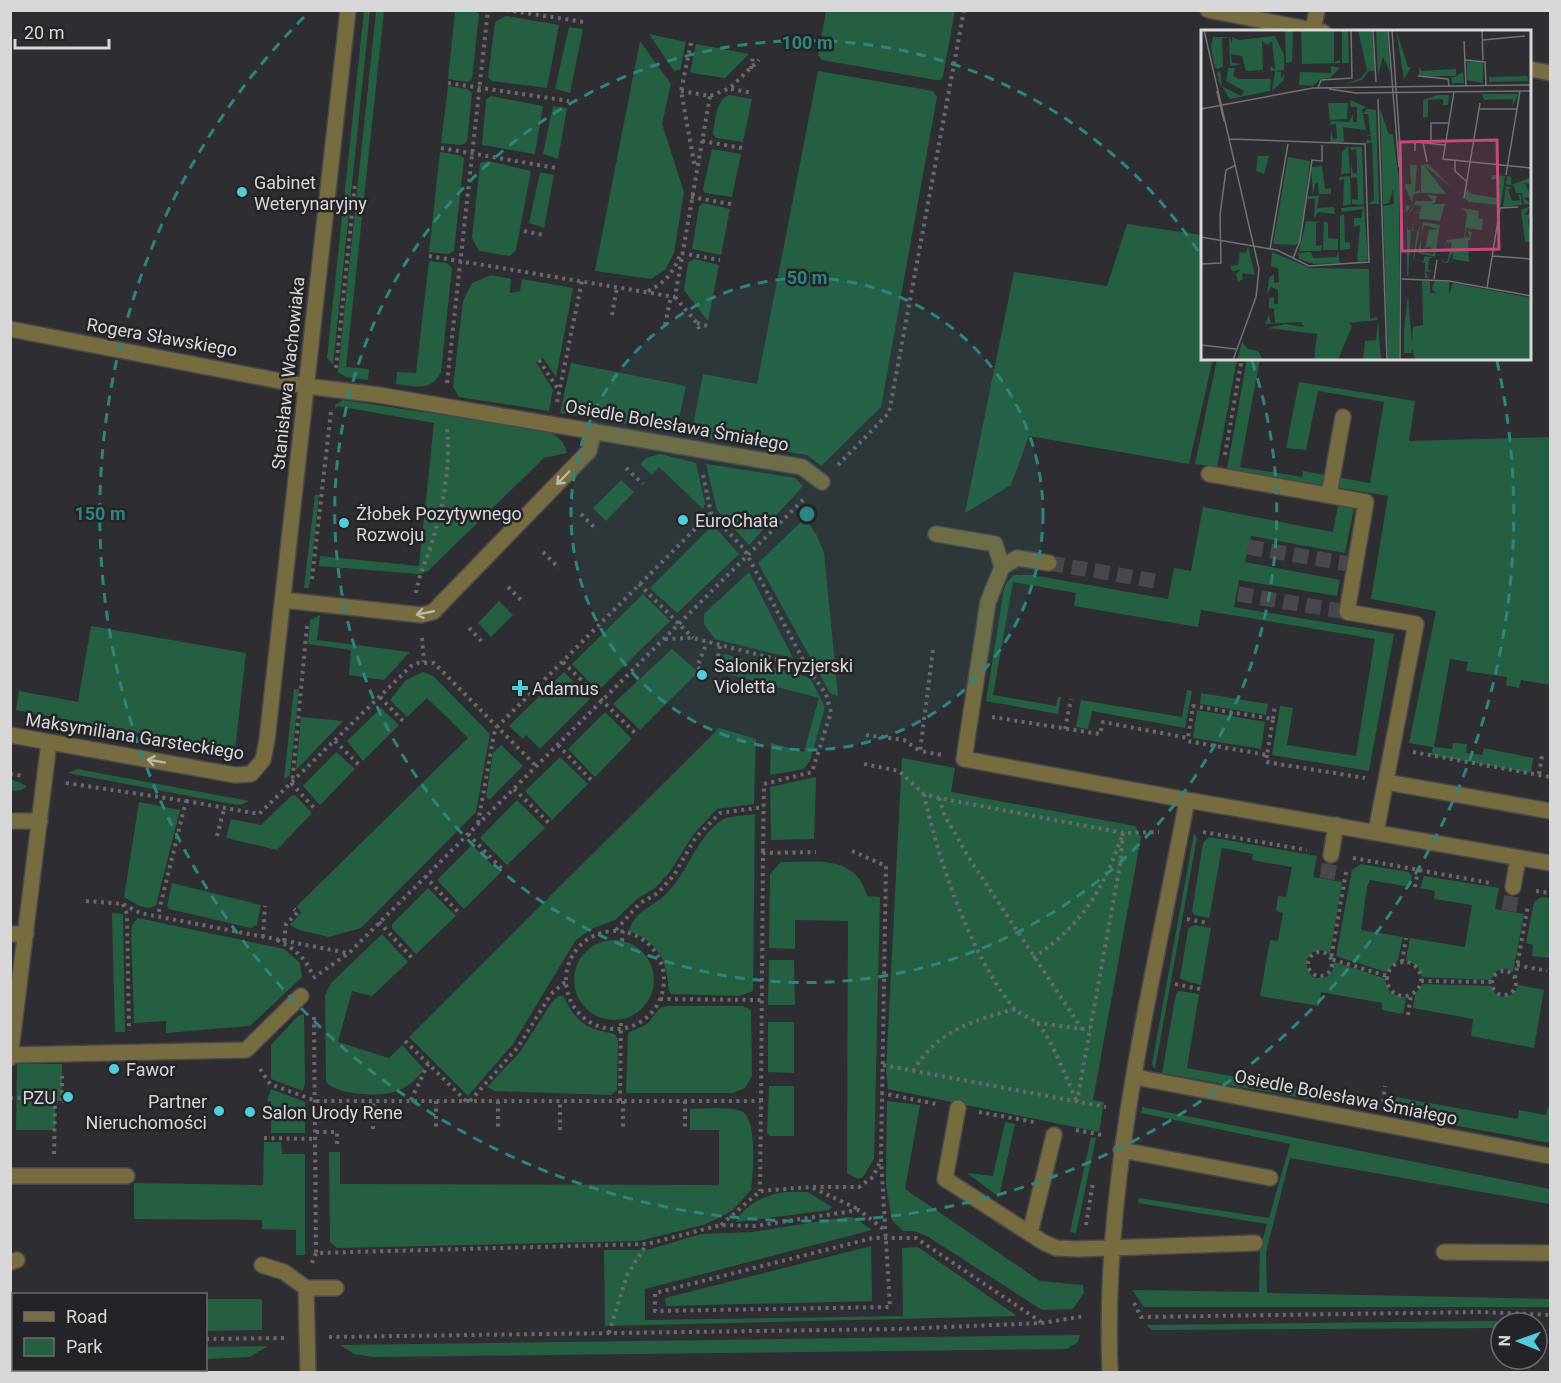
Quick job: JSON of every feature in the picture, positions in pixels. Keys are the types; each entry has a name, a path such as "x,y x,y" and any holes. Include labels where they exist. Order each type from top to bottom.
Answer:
{"street":[{"name":"Stanisława Wachowiaka","path":"267,740 348,10"},
{"path":"1208,10 1313,30"},
{"path":"1317,10 1318,30"},
{"path":"1531,69 1551,73"},
{"name":"Rogera Sławskiego","path":"10,329 306,386"},
{"name":"Osiedle Bolesława Śmiałego","path":"306,386 444,405 802,467 822,482"},
{"path":"1329,495 1343,417"},
{"path":"283,600 421,615 433,612 589,451 594,431"},
{"path":"1215,475 1366,502 1347,612 1416,624 1376,831"},
{"path":"936,534 995,544 1002,567"},
{"path":"1049,563 1017,558 1002,567 988,602 964,759 1551,863"},
{"name":"Maksymiliana Garsteckiego","path":"10,735 235,775 251,774 260,766 267,740"},
{"path":"49,742 40,821 18,934 11,1056 246,1050 307,993"},
{"path":"1386,782 1551,811"},
{"path":"1110,1372 1108,1317 1111,1249 1123,1145 1187,800"},
{"path":"10,821 40,821"},
{"path":"1331,855 1336,825"},
{"path":"1513,887 1518,858"},
{"name":"Osiedle Bolesława Śmiałego","path":"1135,1077 1551,1156"},
{"path":"958,1108 945,1179 1056,1248 1111,1249 1255,1243"},
{"path":"1030,1233 1054,1135"},
{"path":"1123,1145 1270,1178"},
{"path":"10,1176 127,1176"},
{"path":"1444,1252 1551,1253"},
{"path":"262,1265 284,1272 306,1288 336,1288"},
{"path":"306,1288 308,1372"}],"path":[{"path":"444,405 488,10"},
{"path":"506,10 584,22"},
{"path":"307,993 314,977 348,953 380,922 889,413 964,10"},
{"path":"691,43 681,91 696,172"},
{"path":"751,70 753,55"},
{"path":"681,91 710,96 730,88 759,60"},
{"path":"448,83 568,101"},
{"path":"730,88 753,93"},
{"path":"665,326 673,296 710,96"},
{"path":"702,141 742,148"},
{"path":"441,147 556,168"},
{"path":"334,389 356,176"},
{"path":"691,197 731,204"},
{"path":"524,231 543,235"},
{"path":"681,253 720,260"},
{"path":"646,292 662,284 671,275 681,253"},
{"path":"429,256 673,296 697,323 700,333"},
{"path":"553,423 582,281"},
{"path":"612,315 617,287"},
{"path":"697,323 707,326"},
{"path":"539,360 559,390"},
{"path":"1215,475 1242,360"},
{"path":"421,574 447,485 447,425"},
{"path":"694,449 701,465 711,513 744,549 746,557 807,667 830,703 831,712 812,772 764,784 760,1191"},
{"path":"626,468 643,484"},
{"path":"478,825 494,734 498,726 711,513"},
{"path":"581,514 597,530"},
{"path":"543,552 559,568"},
{"path":"639,584 693,639"},
{"path":"508,588 524,603"},
{"path":"469,627 484,644"},
{"path":"664,639 693,639 807,667"},
{"path":"700,669 697,667 707,642"},
{"path":"715,671 720,646"},
{"path":"920,751 933,650"},
{"path":"10,774 259,814 411,666 424,662 434,663 536,766"},
{"path":"563,662 636,734"},
{"path":"380,697 403,721"},
{"path":"1065,729 1071,699"},
{"path":"1275,705 1266,762 1386,782"},
{"path":"1267,755 1187,741 1193,706 1273,719"},
{"path":"971,714 1100,734 1103,722 1188,738"},
{"path":"866,735 904,740 920,751 964,759"},
{"path":"335,741 359,765"},
{"path":"558,745 591,780"},
{"path":"1392,748 1551,777"},
{"path":"1539,774 1542,755"},
{"path":"864,764 899,771 924,794 939,798 1123,833"},
{"path":"514,789 549,824"},
{"path":"924,794 932,832 970,934 1015,1009 1037,1023 1090,1030"},
{"path":"939,798 945,816 969,858 1032,958 1082,1029"},
{"path":"158,915 186,801"},
{"path":"616,930 639,904 658,893 674,875 696,837 720,813 764,807"},
{"path":"217,836 224,809"},
{"path":"1200,842 1202,831 1551,893"},
{"path":"1032,958 1072,927 1093,903 1111,868 1123,833"},
{"path":"1037,1023 1065,1073 1077,1101 1120,865 1123,833"},
{"path":"468,834 503,870"},
{"path":"852,851 886,866 881,1159 887,1231 887,1238 890,1307 656,1311 655,1293 873,1238 887,1238 916,1238 1042,1323"},
{"path":"763,853 816,852"},
{"path":"1349,858 1331,959 1331,970 1321,976 1310,971 1308,965 1313,954 1324,952 1331,959 1387,976"},
{"path":"1415,887 1418,869"},
{"path":"425,876 459,913"},
{"path":"1492,982 1497,993 1502,995 1514,990 1531,890"},
{"path":"86,901 123,904 140,913 348,953"},
{"path":"123,904 127,914 130,1053"},
{"path":"263,937 265,906"},
{"path":"1184,930 1188,908"},
{"path":"284,941 286,924 298,912 294,909"},
{"path":"1186,919 1208,923"},
{"path":"380,922 412,958"},
{"path":"621,941 623,931"},
{"path":"623,931 642,938 660,959 664,972 660,999 645,1019 621,1029 599,1027 579,1014 572,1004 566,982 569,962 579,945 596,934 623,931"},
{"path":"1402,962 1406,938"},
{"path":"277,940 297,951 308,964 314,977 307,993"},
{"path":"1411,995 1397,995 1391,990 1387,976 1394,965 1402,962 1413,964 1421,981"},
{"path":"1517,965 1547,971"},
{"path":"1492,982 1499,972 1506,971 1515,978"},
{"path":"1173,996 1177,974"},
{"path":"1421,981 1492,982"},
{"path":"1408,1015 1411,995 1421,981"},
{"path":"468,1101 518,1047 551,994 566,982"},
{"path":"1175,984 1200,989"},
{"path":"660,999 762,1000"},
{"path":"913,1071 938,1041 966,1023 1015,1009"},
{"path":"314,1011 315,1253 647,1244 721,1225 754,1226 859,1210"},
{"path":"621,1020 623,1130"},
{"path":"405,1041 468,1101"},
{"path":"54,1176 55,1101 62,1101 62,1054"},
{"path":"411,1100 428,1064"},
{"path":"883,1065 1107,1108 1105,1117"},
{"path":"270,1084 316,1101 761,1101"},
{"path":"881,1093 1038,1123"},
{"path":"10,1098 62,1098"},
{"path":"373,1100 373,1129"},
{"path":"436,1101 436,1129"},
{"path":"498,1101 498,1129"},
{"path":"560,1130 561,1101"},
{"path":"685,1101 685,1130"},
{"path":"1101,1135 1103,1126"},
{"path":"1072,1129 1101,1135 1123,1145"},
{"path":"316,1132 337,1132 337,1145 340,1146"},
{"path":"264,1138 316,1139"},
{"path":"721,1225 760,1191 811,1187 859,1187 873,1177 881,1159"},
{"path":"811,1187 859,1210 887,1231"},
{"path":"609,1333 627,1275 647,1244"},
{"path":"1133,1301 1141,1317 1481,1312 1551,1315"},
{"path":"207,1339 899,1329 1042,1323 1085,1317"}],"green space":[{"path":"364,11 370,11 333,365 327,358"},
{"path":"376,11 384,11 346,367 369,369 368,380 346,377 338,372"},
{"path":"455,11 474,11 479,14 472,79 468,82 448,79"},
{"path":"826,11 955,11 941,80 822,60 818,55"},
{"path":"506,16 559,25 547,88 492,81 488,77 495,22"},
{"path":"569,27 583,29 570,93 555,89"},
{"path":"649,34 686,42 680,70 674,71"},
{"path":"640,41 671,84 662,124 684,192 674,253 665,270 651,279 595,271"},
{"path":"696,44 749,54 725,78 692,73 690,72"},
{"path":"818,71 933,91 937,97 881,407 821,466 807,455 697,437 692,431 703,374 757,384"},
{"path":"448,86 467,89 472,93 467,142 461,145 441,143"},
{"path":"729,95 752,99 743,142 716,138 713,134 719,106"},
{"path":"491,96 543,106 535,154 482,145 486,100"},
{"path":"553,106 567,108 558,159 543,154"},
{"path":"712,149 741,154 732,197 705,193 703,189"},
{"path":"440,152 464,158 454,251 448,254 429,252"},
{"path":"488,161 531,171 516,250 510,256 479,251 472,238 480,163"},
{"path":"540,172 554,175 544,228 529,223"},
{"path":"703,203 730,209 721,255 692,249 699,207"},
{"path":"1127,224 1201,235 1201,360 1213,360 1189,464 1029,436 1011,485 965,513 1014,272 1107,286"},
{"path":"694,259 719,265 708,321 684,290 688,263"},
{"path":"429,261 447,263 452,268 441,372 433,383 428,385 396,384 397,372 416,373"},
{"path":"491,275 511,279 510,293 520,291 522,279 573,288 556,377 543,358 536,362 553,390 549,411 459,397 453,387 463,301 472,283"},
{"path":"1217,360 1237,360 1217,467 1195,464"},
{"path":"1247,360 1260,360 1240,467 1302,477 1303,471 1370,483 1384,402 1318,391 1306,450 1286,448 1299,382 1415,401 1409,441 1550,437 1550,685 1521,680 1519,688 1506,685 1507,677 1466,671 1468,662 1450,659 1434,747 1452,749 1453,743 1467,744 1466,753 1482,755 1484,748 1533,758 1531,773 1431,755 1433,747 1409,743 1436,611 1371,599 1388,496 1227,469"},
{"path":"571,363 686,386 676,432 560,413"},
{"path":"343,400 544,430 559,438 567,453 544,458 428,571 419,574 319,566 320,556 419,566 434,423 337,406 336,410 335,405"},
{"path":"660,454 696,463 705,504 703,509 659,467 652,475 640,464 646,458"},
{"path":"706,464 795,478 803,486 749,545 717,510"},
{"path":"621,480 634,492 606,521 593,508"},
{"path":"315,495 319,495 309,588 304,588"},
{"path":"1338,505 1354,508 1345,553 1251,536 1245,562 1340,580 1337,596 1239,580 1234,607 1394,634 1369,771 1272,755 1280,706 1293,708 1287,745 1356,756 1375,639 1201,610 1198,627 1074,606 1076,593 1013,582 993,695 1056,706 1058,697 1061,697 1058,714 986,701 1004,589 1014,575 1032,575 1168,599 1174,568 1191,571 1203,507 1333,532"},
{"path":"805,518 817,536 824,553 838,696 830,693 758,563"},
{"path":"713,525 739,554 677,613 650,588"},
{"path":"749,572 793,658 715,639 704,624 704,614"},
{"path":"643,594 670,621 598,691 572,664"},
{"path":"499,601 513,615 491,637 478,623"},
{"path":"320,615 317,640 410,652 384,680 349,675 351,650 308,644 310,620"},
{"path":"91,626 246,653 235,751 16,710 19,691 78,702"},
{"path":"672,649 698,672 640,730 613,704"},
{"path":"724,654 810,678 825,707 810,761 804,769 770,775 771,743 804,752 819,698 720,672"},
{"path":"423,672 433,676 490,734 476,812 361,928 329,937 299,930 290,925 301,913 297,906 468,738 427,698 407,717 390,700 406,680"},
{"path":"564,672 590,699 540,749 526,735 523,739 509,726"},
{"path":"294,689 299,689 290,775 284,779"},
{"path":"1187,690 1192,691 1185,728 1092,711 1088,729 1076,727 1081,700 1182,717"},
{"path":"1201,693 1268,704 1266,715 1200,704"},
{"path":"381,708 399,725 363,761 347,741"},
{"path":"1197,710 1265,722 1261,749 1193,738"},
{"path":"605,712 632,739 595,777 568,749"},
{"path":"301,717 343,721 296,770"},
{"path":"719,728 756,739 754,804 717,809 693,835 669,873 655,888 637,899 615,920 591,929 575,941 513,1044 468,1096 409,1037"},
{"path":"501,745 523,766 489,800 486,796 493,753"},
{"path":"336,752 355,769 320,805 303,786"},
{"path":"560,757 588,784 552,820 525,791"},
{"path":"902,758 955,768 951,792 1135,826 1141,837 1093,1100 1104,1102 1099,1132 888,1089 886,1069"},
{"path":"77,769 249,801 241,805 226,803 68,773"},
{"path":"1403,776 1550,803 1550,807 1402,782"},
{"path":"816,777 814,839 771,840 770,787"},
{"path":"11,779 27,786 22,790 11,791"},
{"path":"295,795 312,813 277,850 226,838 231,819 261,825 291,796"},
{"path":"517,800 545,828 507,865 480,838"},
{"path":"139,802 180,810 156,905 148,908 124,897"},
{"path":"755,814 753,991 739,996 671,994 663,960 649,942 629,931 631,925 639,915 672,888 710,830 722,820"},
{"path":"1194,833 1197,838 1155,1069 1152,1064"},
{"path":"1209,837 1317,856 1313,877 1342,882 1330,953 1320,950 1311,953 1307,960 1307,969 1315,978 1325,978 1332,972 1334,962 1384,978 1390,993 1406,998 1403,1014 1382,1010 1382,1003 1321,992 1319,1006 1260,996 1270,940 1278,941 1283,913 1276,911 1278,896 1286,897 1292,867 1252,860 1253,854 1222,848 1209,918 1194,915 1192,911 1203,843"},
{"path":"472,845 500,873 464,909 437,880"},
{"path":"781,862 833,863 854,873 862,882 867,896 880,897 874,1159 863,1177 858,1179 847,1173 848,921 795,920 795,949 769,948 770,874"},
{"path":"1361,864 1408,872 1412,875 1410,887 1370,880 1367,887 1361,930 1403,937 1398,960 1386,972 1336,956 1352,870"},
{"path":"1424,876 1499,888 1495,909 1524,914 1513,972 1506,969 1498,970 1490,980 1422,977 1417,966 1406,960 1410,938 1465,947 1472,905 1434,899 1435,891 1420,888"},
{"path":"172,883 261,905 257,925 251,928 169,909 167,906"},
{"path":"428,888 456,916 416,954 392,928 392,924"},
{"path":"1541,897 1550,898 1550,958 1532,956 1533,945 1526,943 1534,902"},
{"path":"112,913 123,914 125,1032 115,1032"},
{"path":"138,918 284,949 300,963 302,977 250,1026 166,1033 166,1021 134,1023 131,934 132,925"},
{"path":"1194,925 1211,928 1201,985 1180,979 1188,929"},
{"path":"382,934 408,962 372,996 352,991 338,1042 389,1058 402,1045 424,1069 411,1083 387,1094 339,1090 326,1082 325,995 331,983"},
{"path":"614,940 629,943 642,952 651,965 654,980 651,995 642,1008 629,1017 614,1020 599,1017 586,1008 577,995 574,980 577,965 586,952 599,943"},
{"path":"769,960 794,960 795,1005 768,1005"},
{"path":"1422,984 1491,986 1496,994 1503,997 1512,994 1519,985 1544,990 1534,1048 1471,1036 1473,1019 1413,1008 1415,995"},
{"path":"1179,991 1199,994 1187,1068 1331,1094 1330,1103 1162,1073 1176,994"},
{"path":"558,996 563,996 578,1019 589,1027 615,1034 618,1040 617,1090 611,1095 495,1091 487,1087 520,1052"},
{"path":"667,1006 743,1006 751,1010 752,1076 745,1088 733,1093 626,1093 628,1033 647,1024 660,1008"},
{"path":"304,1014 305,1083 303,1091 271,1079 271,1045 298,1016"},
{"path":"768,1022 794,1022 794,1073 768,1072"},
{"path":"17,1064 62,1064 62,1101 55,1101 55,1130 16,1130"},
{"path":"769,1086 794,1086 794,1136 770,1136 767,1133"},
{"path":"271,1089 305,1102 305,1133 271,1133 271,1101 267,1101"},
{"path":"1396,1097 1518,1119 1519,1110 1546,1115 1548,1107 1550,1108 1550,1143 1393,1114"},
{"path":"887,1101 920,1105 905,1189 1040,1281 1083,1285 1084,1293 1073,1309 1042,1310 927,1236 914,1231 903,1231 892,1220 886,1185"},
{"path":"1142,1107 1550,1189 1550,1204 1290,1158 1266,1252 1267,1293 1550,1299 1550,1307 1144,1307 1132,1290 1259,1292 1260,1250 1267,1224 1138,1203 1139,1198 1269,1218 1290,1144 1141,1113"},
{"path":"723,1108 741,1111 746,1115 752,1134 751,1190 733,1210 703,1225 639,1241 337,1248 330,1242 329,1152 340,1152 340,1184 719,1185 719,1130 690,1130 690,1109"},
{"path":"1005,1122 1015,1124 999,1197 967,1173 993,1176"},
{"path":"1091,1137 1096,1138 1076,1233 1070,1232"},
{"path":"264,1142 281,1142 282,1154 305,1154 305,1255 296,1255 296,1230 262,1229 262,1220 134,1219 134,1183 263,1185"},
{"path":"786,1192 808,1192 832,1207 829,1210 736,1222 745,1210 757,1201"},
{"path":"847,1217 855,1218 872,1230 645,1289 645,1320 903,1316 902,1248 918,1247 1017,1316 605,1326 604,1250 647,1250 701,1234 752,1232"},
{"path":"871,1246 872,1301 666,1306 665,1298"},
{"path":"207,1299 262,1299 262,1330 207,1331"},
{"path":"1489,1321 1489,1328 1152,1330 1146,1325"},
{"path":"1080,1335 1078,1342 1067,1349 373,1357 354,1354 340,1345"},
{"path":"268,1346 250,1357 207,1359 207,1347"}],"tunnel":[{"path":"1248,547 1355,565"},
{"path":"1049,563 1161,582"},
{"path":"1238,594 1347,612"},
{"path":"1327,879 1331,855"},
{"path":"1509,911 1513,887"}],"place":[{"name":"Gabinet Weterynaryjny","path":"242,192"},
{"name":"EuroChata","path":"683,520"},
{"name":"Żłobek Pozytywnego Rozwoju","path":"344,523"},
{"name":"Salonik Fryzjerski Violetta","path":"702,675"},
{"name":"Adamus","path":"520,688"},
{"name":"Fawor","path":"114,1069"},
{"name":"PZU","path":"68,1097"},
{"name":"Partner Nieruchomości","path":"219,1111"},
{"name":"Salon Urody Rene","path":"250,1112"}]}
